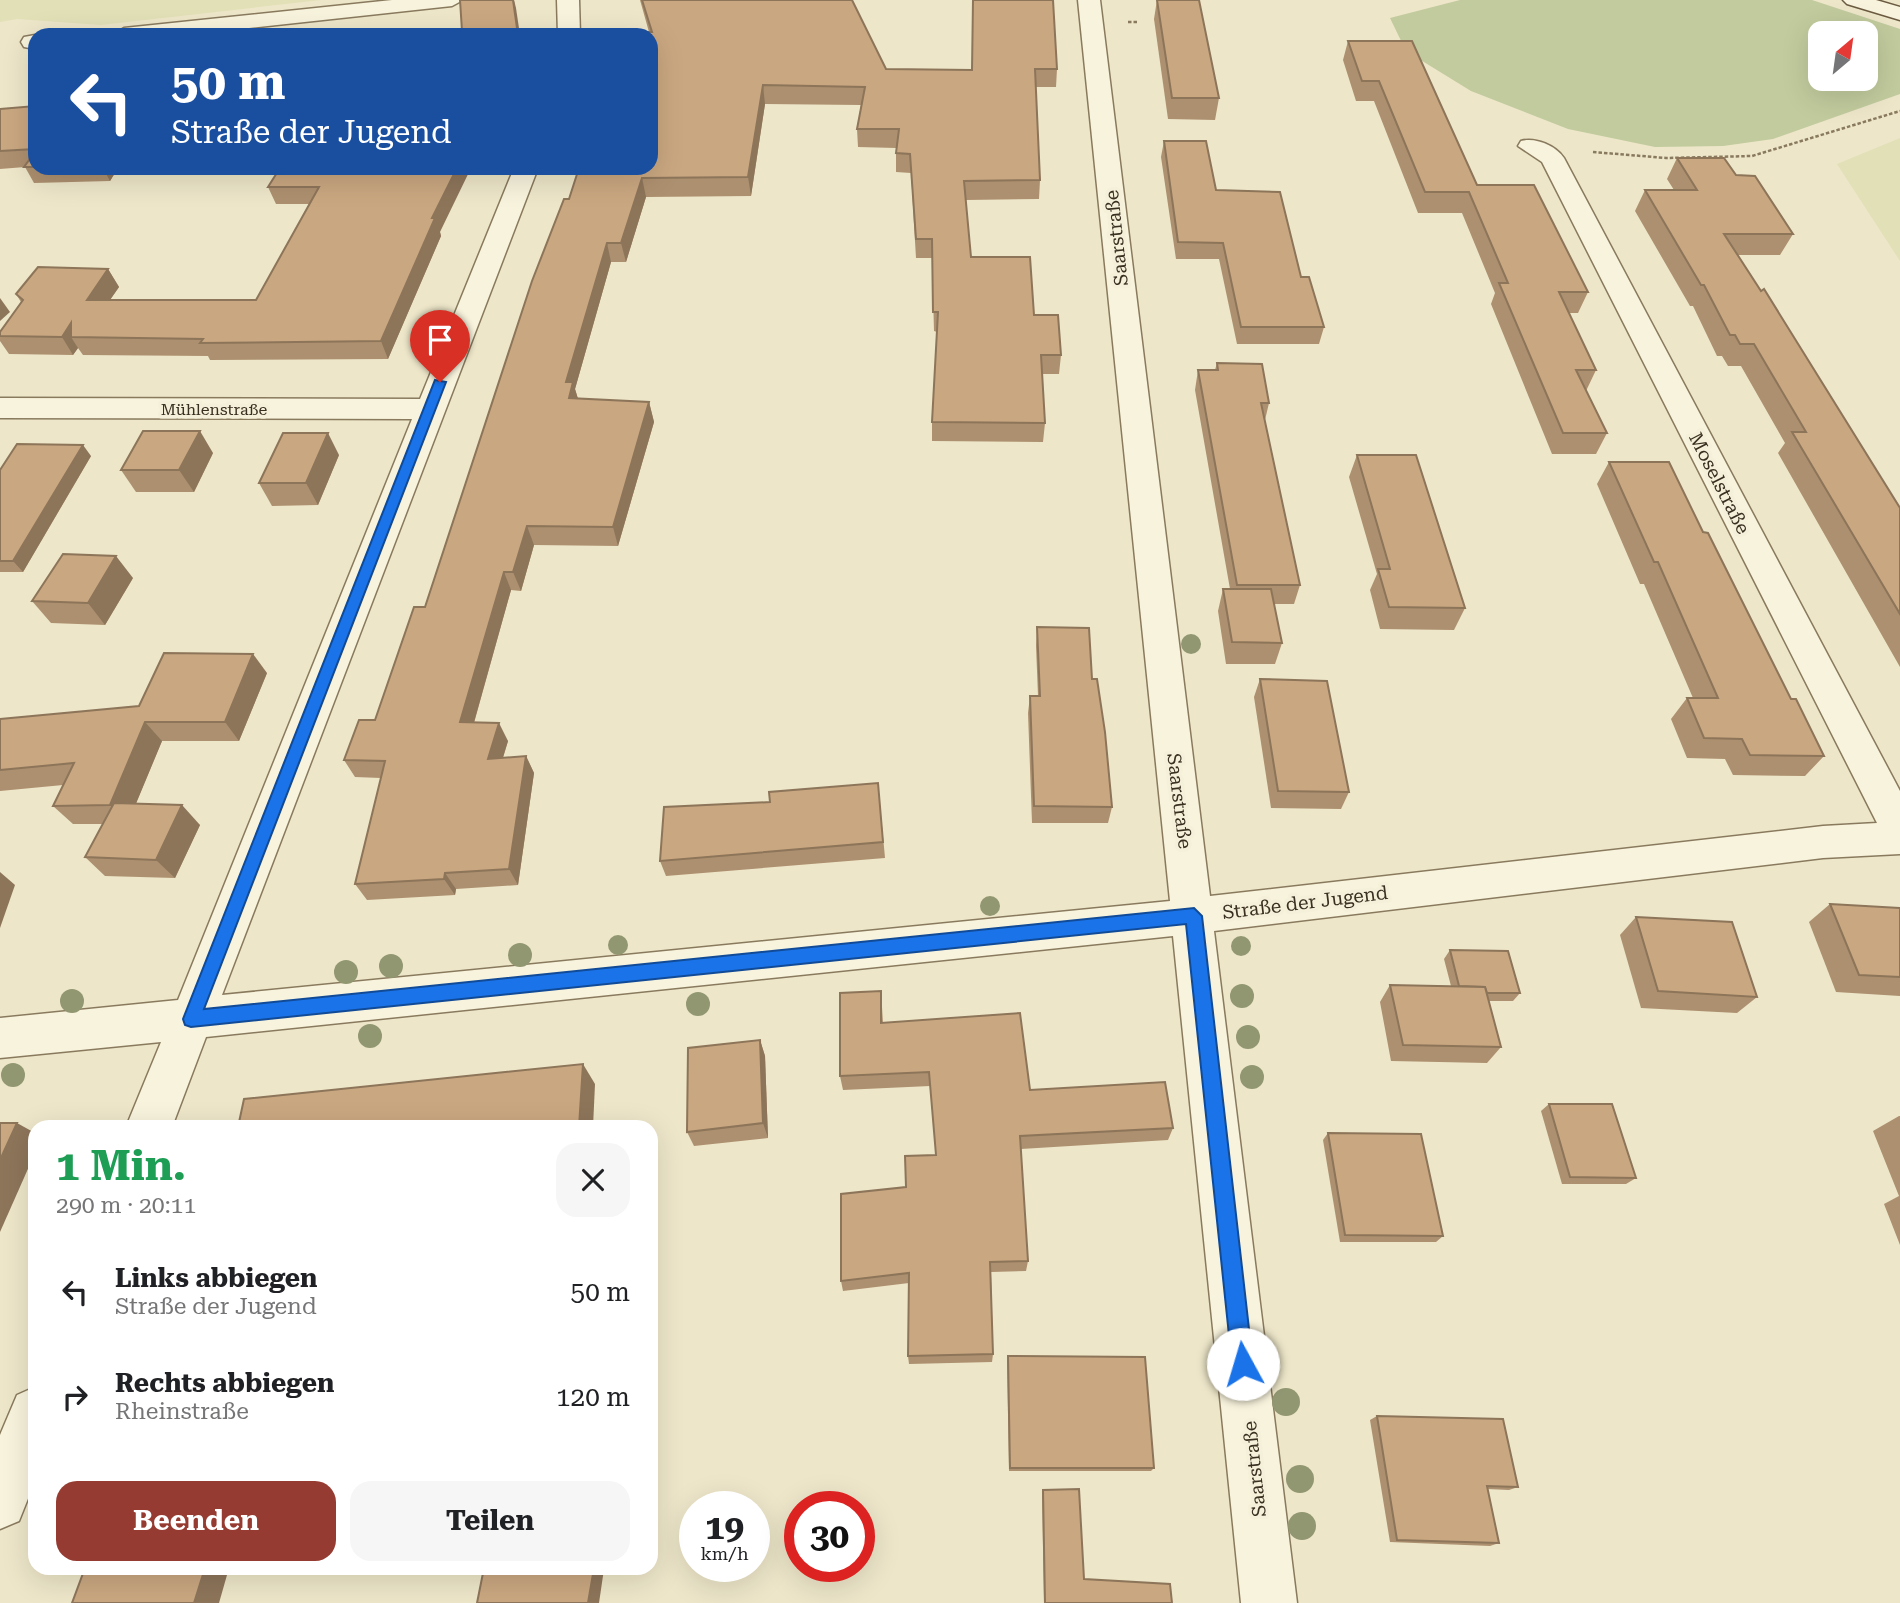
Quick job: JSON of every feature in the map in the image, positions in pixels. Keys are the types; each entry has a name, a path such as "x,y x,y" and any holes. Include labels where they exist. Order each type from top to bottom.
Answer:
{"street":[{"path":"190,28 453,0"},
{"path":"568,0 569,28"},
{"name":"Saarstraße","path":"1089,0 1194,916 1269,1603"},
{"path":"1854,0 1900,14"},
{"name":"Moselstraße","path":"1541,152 1900,830"},
{"path":"152,1120 523,175"},
{"name":"Mühlenstraße","path":"0,408 429,409"},
{"name":"Straße der Jugend","path":"0,1038 1194,916 1823,842 1900,838"},
{"path":"0,1502 28,1431"}],"path":[{"path":"1541,152 1666,158 1752,156 1900,111"}],"shaded area":[{"path":"0,0 321,0 101,25 17,19 0,22"},
{"path":"1900,138 1900,261 1837,164"}],"green space":[{"path":"1460,0 1812,0 1876,21 1808,21 1808,91 1878,91 1878,22 1900,29 1900,94 1773,139 1723,146 1655,147 1568,129 1471,91 1406,51 1390,18"}],"building":[{"path":"460,0 513,0 517,28 462,28"},
{"path":"642,0 852,0 886,69 972,70 973,0 1053,0 1057,69 1035,69 1040,180 964,181 971,257 1030,257 1034,315 1058,315 1061,355 1041,355 1045,423 932,422 938,312 933,312 932,239 916,239 910,154 896,153 899,129 857,129 865,87 763,85 748,177 642,178 621,243 607,243 566,382 573,382 569,398 649,402 613,527 527,526 513,572 504,572 460,722 499,723 488,759 526,756 509,869 445,873 444,879 355,884 385,761 344,760 359,720 375,720 414,607 425,607 532,281 564,199 569,199 577,175 658,175 658,28 651,28"},
{"path":"1157,0 1199,0 1219,98 1172,98"},
{"path":"1348,41 1412,41 1477,185 1534,185 1588,292 1559,292 1596,370 1576,370 1607,433 1563,433 1499,283 1508,283 1469,192 1425,192 1379,81 1362,81"},
{"path":"28,107 28,149 0,151 0,109"},
{"path":"1164,141 1206,141 1216,190 1280,192 1301,277 1309,277 1324,327 1241,327 1223,243 1178,242"},
{"path":"1677,158 1724,158 1736,175 1755,176 1793,234 1724,234 1761,291 1764,289 1900,508 1900,614 1792,432 1806,432 1754,344 1740,344 1735,335 1730,335 1704,285 1701,285 1645,190 1697,190"},
{"path":"276,175 454,175 432,218 435,218 381,341 200,343 203,339 71,337 71,323 62,337 0,336 0,332 23,300 16,294 38,267 108,269 87,300 256,300 319,187 268,187"},
{"path":"1217,363 1262,364 1269,403 1261,403 1300,585 1237,585 1198,370 1218,370"},
{"path":"143,431 200,431 179,470 121,470"},
{"path":"283,433 328,433 306,483 259,483"},
{"path":"17,444 83,445 13,561 0,561 0,470"},
{"path":"1357,455 1416,455 1465,608 1389,607 1378,569 1390,569"},
{"path":"1609,462 1669,462 1703,532 1708,533 1791,699 1796,699 1824,756 1750,755 1742,739 1704,738 1687,698 1718,698 1658,562 1654,562"},
{"path":"63,554 116,556 88,603 32,601"},
{"path":"1223,589 1271,589 1282,643 1232,642"},
{"path":"1037,627 1089,628 1092,679 1097,679 1112,807 1034,806 1030,696 1040,696"},
{"path":"164,653 253,654 225,722 145,722 110,805 53,806 74,763 0,770 0,719 139,706"},
{"path":"1260,679 1327,681 1349,792 1278,791"},
{"path":"878,783 883,842 660,861 664,807 770,802 769,792"},
{"path":"114,803 182,805 156,860 85,857"},
{"path":"1830,904 1900,908 1900,977 1859,975"},
{"path":"1636,917 1732,922 1757,997 1658,991"},
{"path":"1450,950 1508,951 1520,993 1487,993 1485,987 1459,986"},
{"path":"1390,985 1485,987 1501,1047 1403,1045"},
{"path":"881,991 881,1023 1020,1013 1030,1090 1165,1082 1173,1128 1020,1136 1028,1261 990,1262 993,1354 908,1356 909,1273 841,1281 841,1194 906,1187 905,1156 936,1155 929,1072 840,1076 840,993"},
{"path":"760,1040 763,1123 687,1132 688,1048"},
{"path":"583,1064 579,1120 240,1120 244,1099"},
{"path":"1549,1104 1612,1104 1636,1178 1570,1177"},
{"path":"0,1123 17,1123 0,1160"},
{"path":"1328,1133 1421,1134 1443,1236 1345,1235"},
{"path":"1008,1356 1145,1357 1154,1468 1010,1468"},
{"path":"1377,1416 1503,1419 1518,1487 1487,1486 1499,1543 1397,1540"},
{"path":"1079,1489 1084,1579 1170,1584 1172,1603 1045,1603 1043,1490"},
{"path":"82,1575 203,1575 194,1603 72,1603"},
{"path":"483,1575 593,1575 588,1603 477,1603"}],"route":[{"path":"440,382 191,1019 1194,916 1243,1364"}]}
